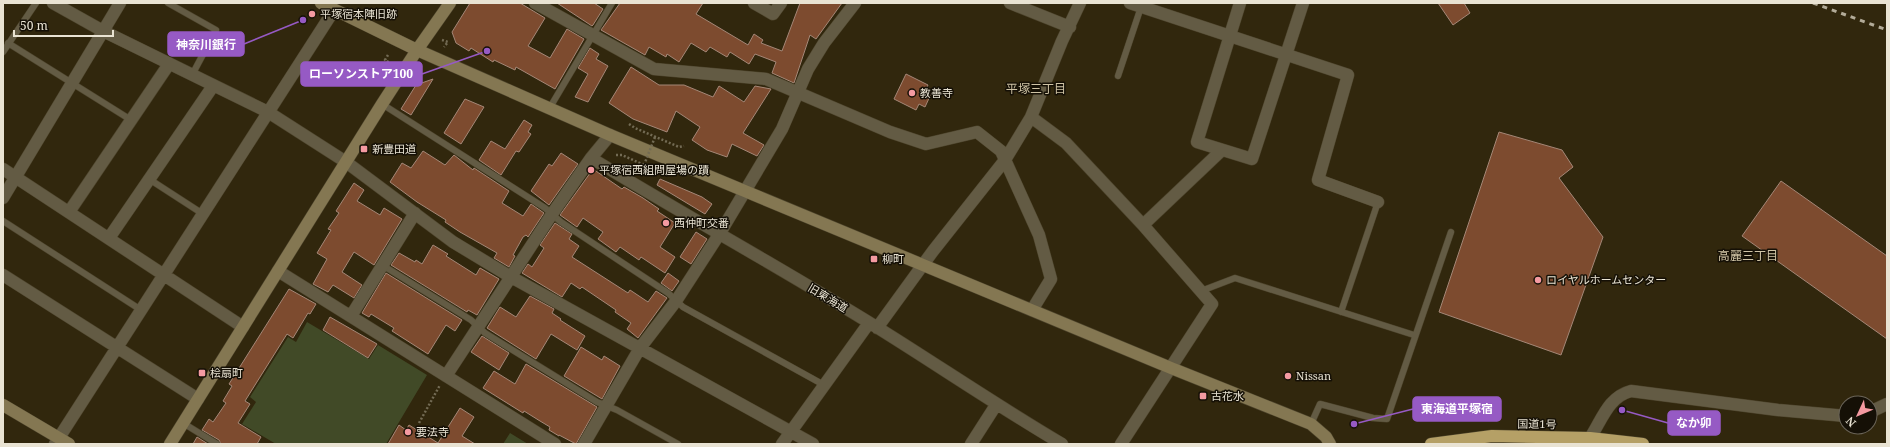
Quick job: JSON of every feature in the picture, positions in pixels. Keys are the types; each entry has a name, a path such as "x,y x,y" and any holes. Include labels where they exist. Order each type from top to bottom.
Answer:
{"highway":[{"name":"国道1号","path":"1431,444 1492,436 1590,438 1643,444"}],"street":[{"path":"53,3 103,31 268,112 346,162 453,242 511,277 813,444"},
{"path":"3,198 120,3"},
{"path":"321,3 417,50 548,109 746,190 1171,368 1311,424 1320,430 1330,444"},
{"path":"170,444 382,104 450,3"},
{"path":"535,3 654,69 766,79 890,132 926,144 977,132 1001,151 1039,235 1051,279 1032,310"},
{"path":"754,3 773,14 781,3"},
{"path":"584,444 640,348 676,300 746,190 782,129 797,92 824,43 855,3"},
{"path":"1010,3 1070,27"},
{"path":"782,444 824,385 923,265 1005,160 1031,117 1080,3"},
{"path":"1240,3 1197,142 1252,159 1303,3"},
{"path":"1136,5 1348,75 1318,180 1378,202"},
{"path":"3,405 61,442 141,310 334,10"},
{"path":"69,212 169,64"},
{"path":"108,238 213,86"},
{"path":"1031,117 1066,143 1143,225 1212,304 1121,444"},
{"path":"446,376 552,214 591,158 610,135"},
{"path":"1143,225 1222,150"},
{"name":"旧東海道","path":"591,158 873,325 996,405 1062,444"},
{"path":"3,169 244,327"},
{"path":"350,316 415,213"},
{"path":"278,271 555,444"},
{"path":"3,275 198,399"},
{"path":"1590,438 1599,425 1607,407 1622,393 1631,390 1778,410 1838,415"},
{"path":"971,444 996,405"}],"lane":[{"path":"3,52 36,3"},
{"path":"168,3 216,30 192,75"},
{"path":"548,109 612,3"},
{"path":"1118,76 1136,5"},
{"path":"8,43 131,120"},
{"path":"382,104 546,208 552,214 668,293 683,307 824,385"},
{"path":"149,179 203,214"},
{"path":"1341,312 1378,202"},
{"path":"3,221 141,310"},
{"path":"1311,424 1320,404 1373,418 1387,419 1414,335 1451,232"},
{"path":"382,265 471,320 478,327 505,345 597,402 616,410 678,444"},
{"path":"1201,291 1235,278 1414,335"},
{"path":"183,423 217,444"}],"path":[{"path":"442,40 448,42 444,47"},
{"path":"388,55 385,60 390,63"},
{"path":"630,124 635,128 679,147 684,146"},
{"path":"616,155 622,155 644,165 655,137"},
{"path":"419,423 446,376"}],"green space":[{"path":"307,322 369,359 378,345 427,375 386,444 276,444 242,424 256,402 250,397 288,337 296,342"},
{"path":"510,433 528,444 503,444"}],"building":[{"path":"470,3 520,3 545,18 528,46 550,58 567,29 584,39 555,89 516,67 515,70 494,60 493,62 471,48 469,51 456,43 452,32"},
{"path":"557,3 594,3 603,9 592,26"},
{"path":"620,3 703,3 696,14 748,45 754,34 763,40 761,43 782,51 800,3 842,3 816,39 810,35 794,83 772,73 776,62 755,54 749,64 730,52 727,57 710,47 706,52 691,43 679,62 667,54 666,57 649,47 645,55 601,30"},
{"path":"1438,3 1464,3 1470,13 1453,25"},
{"path":"590,48 599,54 596,59 608,66 588,102 575,97 588,74 578,68"},
{"path":"631,67 659,85 684,85 713,97 719,86 744,102 755,86 771,89 743,133 764,145 757,156 732,144 727,157 707,150 692,140 700,127 676,111 667,132 633,119 609,103"},
{"name":"教善寺","path":"906,74 928,85 925,91 931,94 925,107 919,104 916,110 894,99"},
{"path":"433,79 411,115 401,109 416,85"},
{"path":"465,99 484,107 461,144 444,133"},
{"path":"524,120 532,125 528,132 531,134 519,152 516,151 501,175 479,160 491,141 505,149"},
{"path":"1499,132 1562,150 1573,167 1559,178 1603,237 1561,355 1439,312"},
{"path":"423,151 445,165 454,155 473,170 474,168 509,191 502,203 523,216 531,204 544,213 528,237 526,235 523,237 513,255 515,256 509,267 494,258 497,253 460,232 445,222 446,220 417,202 390,182 402,163 411,168"},
{"path":"561,153 578,164 549,205 531,191 549,164 552,166"},
{"path":"593,169 622,189 624,187 643,198 659,209 657,211 675,223 660,247 675,257 665,273 641,257 639,260 620,247 616,252 598,239 603,232 583,218 577,227 560,215"},
{"path":"660,179 702,197 712,204 705,214 657,185"},
{"path":"1781,181 1887,256 1887,339 1742,236"},
{"path":"354,183 364,190 357,201 380,215 384,208 402,219 374,265 354,252 342,272 362,285 354,298 333,285 328,292 313,284 327,259 317,253 331,230 328,229 339,213 336,211"},
{"path":"555,223 572,234 569,239 579,246 572,257 628,293 630,290 648,302 656,291 667,298 638,338 627,329 631,323 615,312 616,310 582,287 580,289 571,283 562,297 522,273 528,264 532,267 544,248 540,245"},
{"path":"696,232 707,239 691,264 680,257"},
{"path":"433,245 448,254 446,256 476,275 480,268 499,279 477,315 468,310 467,312 391,265 399,253 415,262 416,260 422,264"},
{"path":"386,273 462,320 455,331 446,325 428,354 392,331 394,328 371,314 369,317 362,313"},
{"path":"668,273 679,281 672,291 661,283"},
{"path":"289,289 316,304 310,314 308,313 293,338 287,334 245,401 250,404 238,423 261,437 257,444 221,444 219,440 202,430 209,419 213,422 226,403 223,401 232,386 229,384"},
{"path":"530,296 554,309 552,313 561,319 560,320 585,336 577,350 551,334 536,359 487,328 500,307 516,317"},
{"path":"330,317 377,344 368,358 323,330"},
{"path":"482,336 509,353 499,370 471,352"},
{"path":"581,347 602,360 604,356 620,366 602,399 564,376"},
{"path":"526,364 597,407 576,444 549,430 550,427 524,411 523,413 483,388 494,371 515,384"},
{"path":"460,408 474,417 462,436 475,444 388,444 399,425 406,430 409,425 438,443"},
{"path":"197,437 208,444 193,444"}],"railway":[{"path":"1813,3 1887,30"}],"place":[{"name":"平塚宿本陣旧跡","path":"312,14"},
{"name":"神奈川銀行","path":"303,20"},
{"name":"ローソンストア100","path":"487,51"},
{"name":"教善寺","path":"912,93"},
{"name":"新豊田道","path":"364,149"},
{"name":"平塚宿西組問屋場の蹟","path":"591,170"},
{"name":"西仲町交番","path":"666,223"},
{"name":"柳町","path":"874,259"},
{"name":"ロイヤルホームセンター","path":"1538,280"},
{"name":"桧扇町","path":"202,373"},
{"name":"Nissan","path":"1288,376"},
{"name":"古花水","path":"1203,396"},
{"name":"なか卯","path":"1622,410"},
{"name":"東海道平塚宿","path":"1354,424"},
{"name":"要法寺","path":"408,432"}],"district":[{"name":"平塚三丁目","path":"1036,89"},
{"name":"高麗三丁目","path":"1748,256"}]}
